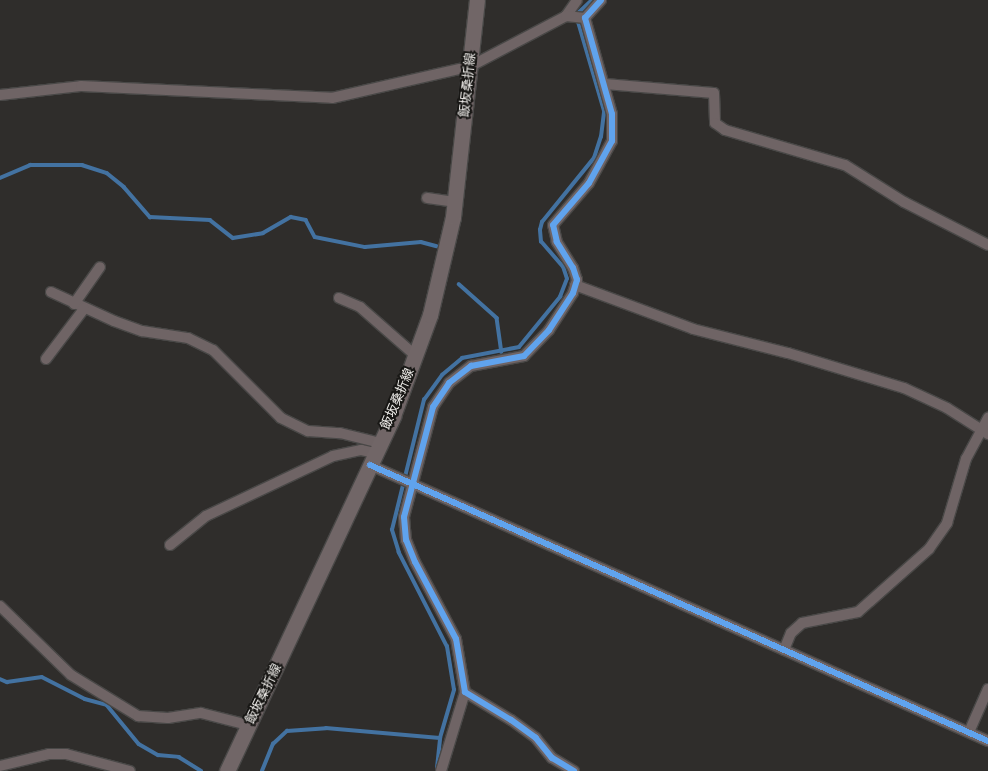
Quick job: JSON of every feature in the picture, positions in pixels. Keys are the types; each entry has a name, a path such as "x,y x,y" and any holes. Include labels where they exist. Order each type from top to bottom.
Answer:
{"main road":[{"name":"飯坂桑折線","path":"228,769 375,454 416,356 442,277 455,202 477,0"}],"street":[{"path":"441,771 465,692 456,639 406,540 404,517 433,407 449,382 471,366 514,360 531,350 549,330 575,285 573,268 557,242 553,225 593,176 612,141 612,114 605,84 576,16 577,0"},
{"path":"0,95 81,86 332,98 469,67 576,16 601,0"},
{"path":"605,84 714,93 714,122 724,130 845,165 904,202 988,245"},
{"path":"427,198 455,202"},
{"path":"74,304 100,267"},
{"path":"575,285 693,329 788,353 904,388 985,432"},
{"path":"51,292 84,309 142,331 188,338 213,350 281,418 308,431 340,433 375,454 413,484 988,741"},
{"path":"339,298 360,307 416,356"},
{"path":"46,359 84,309"},
{"path":"784,650 791,632 802,623 858,612 929,549 946,523 966,459 985,432 988,418"},
{"path":"170,545 202,518 333,456 361,450 375,454"},
{"path":"0,606 71,676 138,716 168,718 201,713 248,725"},
{"path":"969,732 988,689"},
{"path":"465,692 511,720 536,738 552,758 574,771"},
{"path":"0,766 49,754 66,754 130,771"}],"waterway":[{"path":"437,768 440,738 454,690 447,647 399,553 392,530 424,400 442,375 462,358 519,347 560,297 567,279 563,267 541,242 540,230 542,222 594,158 601,137 604,111 576,15 592,0"},
{"path":"0,178 30,165 82,165 107,173 124,187 150,217 210,220 233,238 263,233 291,217 306,220 315,237 365,247 421,242 436,246"},
{"path":"459,284 497,318 502,352"},
{"path":"0,679 7,682 42,677 85,699 107,705 139,744 158,755 179,757 201,771"},
{"path":"262,771 273,744 287,731 326,728 440,738"}],"cycle path":[{"path":"574,771 552,758 536,738 511,720 465,692 456,639 415,562 406,540 404,517 433,407 449,383 471,366 524,356 549,330 573,293 577,280 573,268 557,242 553,225 589,183 612,141 612,114 585,18 601,0"},
{"path":"370,465 988,741"}]}
